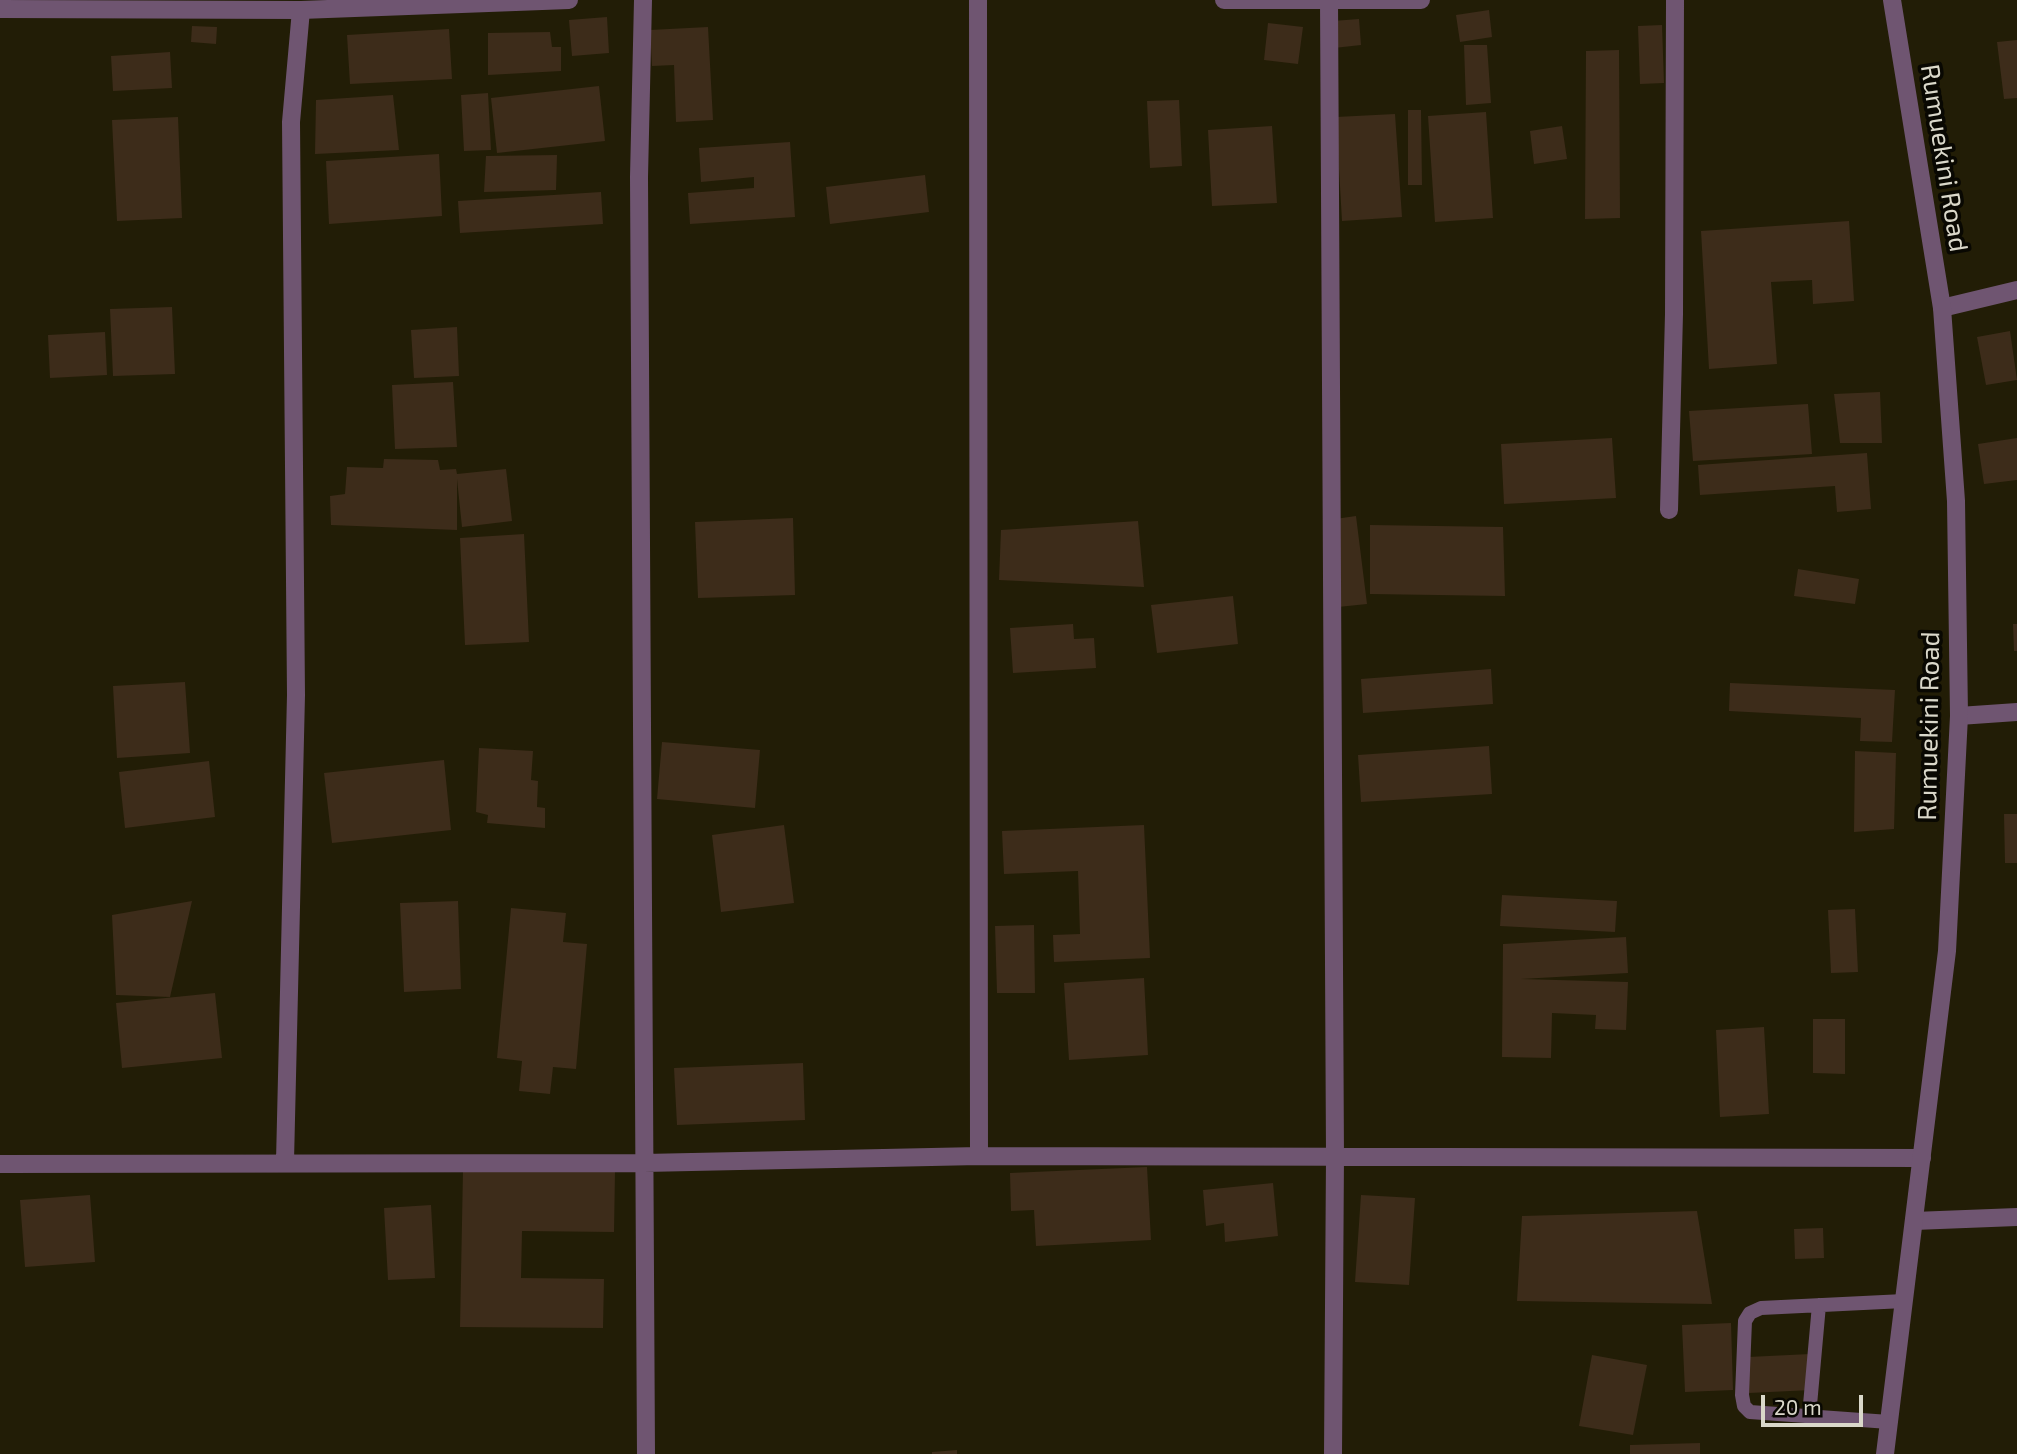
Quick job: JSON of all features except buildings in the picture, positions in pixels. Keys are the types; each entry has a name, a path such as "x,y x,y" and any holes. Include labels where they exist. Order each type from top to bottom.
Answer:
{"street":[{"path":"0,9 300,10 569,0"},
{"path":"643,0 639,191 646,1454"},
{"path":"978,0 979,1156"},
{"path":"1224,0 1421,0"},
{"path":"1669,510 1674,314 1675,0"},
{"name":"Rumuekini Road","path":"1885,1454 1947,951 1959,716 1956,501 1942,308 1892,0"},
{"path":"1329,1 1335,1156 1333,1454"},
{"path":"285,1161 296,695 291,122 300,10"},
{"path":"1942,308 2017,290"},
{"path":"1959,716 2017,712"},
{"path":"0,1164 285,1161 644,1163 979,1156 1922,1158"},
{"path":"1914,1221 2017,1217"}],"lane":[{"path":"1889,1422 1750,1412 1744,1406 1745,1321 1750,1313 1761,1308 1904,1301"},
{"path":"1809,1416 1819,1305"}]}
